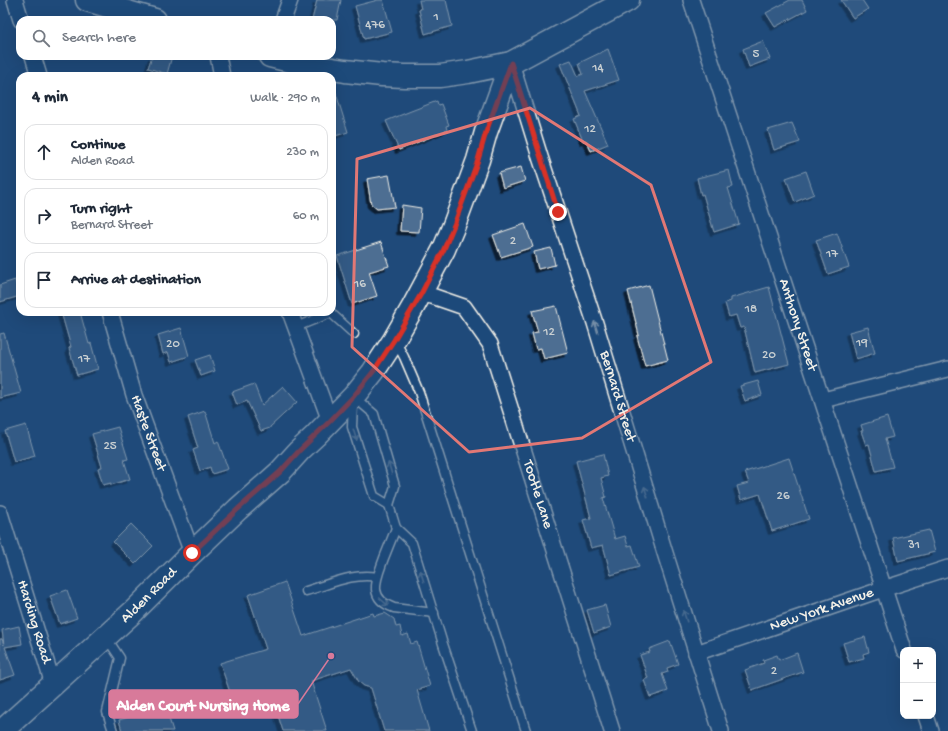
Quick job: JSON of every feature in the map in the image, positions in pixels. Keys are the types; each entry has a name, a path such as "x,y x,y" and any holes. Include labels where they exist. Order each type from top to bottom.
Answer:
{"main road":[{"path":"87,0 141,16"},
{"path":"287,60 345,71 382,75 418,76 454,74 511,63 628,0"},
{"name":"Alden Road","path":"2,731 106,637 238,509 280,472 353,397 373,372 421,294 444,249 478,160 486,132 511,63"}],"street":[{"path":"15,0 20,16"},
{"path":"284,16 290,0"},
{"name":"Anthony Street","path":"691,0 903,647"},
{"path":"34,60 38,72"},
{"path":"219,60 221,72"},
{"name":"Bernard Street","path":"511,63 542,164 593,316 721,731"},
{"name":"Tootle Lane","path":"421,294 432,296 464,307 490,344 612,731"},
{"name":"Haste Street","path":"111,316 134,396 192,553"},
{"path":"292,316 330,421"},
{"path":"823,400 948,370"},
{"name":"Harding Road","path":"0,513 54,684"},
{"name":"New York Avenue","path":"696,653 948,568"},
{"path":"927,719 931,731"}],"lane":[{"path":"296,327 324,316"},
{"path":"334,316 354,334"},
{"path":"394,340 404,356 419,392 526,731"},
{"path":"353,397 352,427 374,496 389,505"},
{"path":"353,397 374,414 395,486 389,505 396,528 412,543 472,731"},
{"path":"396,528 377,577 376,592 381,601 394,608 434,613"},
{"path":"306,591 357,576 377,577"},
{"path":"106,637 120,658 107,712 113,731"}],"highlighted area":[{"path":"530,108 651,185 711,362 582,438 469,452 352,347 357,159"}],"building":[{"path":"317,0 341,0 337,20 336,16 313,16"},
{"path":"383,0 392,32 364,39 355,6"},
{"path":"419,0 446,0 452,26 425,34 419,10 421,9"},
{"path":"790,0 802,0 807,10 775,27 766,13"},
{"path":"841,0 862,0 868,9 853,18"},
{"path":"763,41 770,59 749,67 743,49"},
{"path":"608,49 619,80 585,91 608,144 591,151 586,140 583,141 574,119 581,116 560,64 571,60 578,76 583,74 579,63"},
{"path":"151,60 171,60 168,72 161,72 148,68"},
{"path":"336,93 348,132 336,136"},
{"path":"437,101 438,105 441,104 449,125 446,126 447,130 399,150 386,121"},
{"path":"792,123 800,142 774,150 768,130"},
{"path":"521,167 525,181 503,188 499,173"},
{"path":"729,170 733,187 728,188 739,224 714,232 703,194 701,195 697,178"},
{"path":"806,171 814,194 795,202 786,178"},
{"path":"389,175 395,207 377,209 371,204 367,179"},
{"path":"402,205 421,208 419,232 400,231"},
{"path":"525,224 533,247 501,257 493,235"},
{"path":"837,233 849,267 828,274 816,240"},
{"path":"381,242 389,266 369,272 377,296 352,304 337,256"},
{"path":"551,248 555,265 538,269 534,252"},
{"path":"15,280 16,297 0,302 0,285"},
{"path":"649,285 668,360 645,366 628,291"},
{"path":"769,287 789,364 755,373 744,327 740,328 736,315 729,317 725,303 731,301 731,298"},
{"path":"556,306 568,353 544,359 541,348 536,349 532,333 538,332 532,311"},
{"path":"62,316 81,316 89,344 91,343 98,369 77,375 69,348 71,347"},
{"path":"868,327 875,353 856,359 849,332"},
{"path":"181,328 189,356 171,362 168,352 163,354 158,335"},
{"path":"4,333 21,393 0,398 0,334"},
{"path":"210,355 215,371 201,376 195,360"},
{"path":"758,381 762,395 745,401 740,386"},
{"path":"254,384 262,405 283,386 297,402 270,428 261,431 247,401 237,405 232,392"},
{"path":"205,411 215,443 218,441 228,469 212,474 210,467 200,471 193,450 198,448 188,417"},
{"path":"887,417 893,437 885,439 893,467 876,471 869,444 866,445 861,431 863,431 861,425"},
{"path":"26,425 35,456 14,462 5,431"},
{"path":"118,427 128,459 124,460 130,479 111,485 111,483 103,485 98,468 102,467 92,434"},
{"path":"603,454 608,476 601,478 606,497 603,498 615,539 625,536 628,546 632,545 639,567 611,575 603,545 591,548 583,520 591,518 576,461"},
{"path":"789,458 809,519 772,531 760,494 741,500 737,486 749,483 745,472"},
{"path":"131,524 153,546 135,564 113,542"},
{"path":"929,530 935,552 898,561 893,538"},
{"path":"285,582 303,636 373,613 374,616 385,613 394,619 396,627 400,626 402,636 408,634 411,644 417,642 430,686 417,690 429,731 384,731 371,688 364,686 359,682 351,668 311,681 327,731 283,731 271,693 234,704 220,663 266,649 248,595"},
{"path":"67,590 77,618 60,624 50,596"},
{"path":"605,605 611,627 594,633 587,610"},
{"path":"19,626 22,644 5,647 15,675 0,680 0,639 2,639 4,645 2,630"},
{"path":"865,637 869,652 863,654 864,658 849,662 843,643"},
{"path":"670,641 678,664 667,668 668,672 662,674 668,691 650,697 644,680 648,678 640,655 650,652 649,649"},
{"path":"797,653 803,672 752,690 745,670 764,663 763,660 777,655 779,660"},
{"path":"165,706 173,731 122,731 119,720"}],"place":[{"name":"Alden Court Nursing Home","path":"331,656"}],"route":[{"path":"192,553 238,509 280,472 353,397 373,372 394,340 421,294 444,249 478,160 486,132 511,63 558,212"}]}
